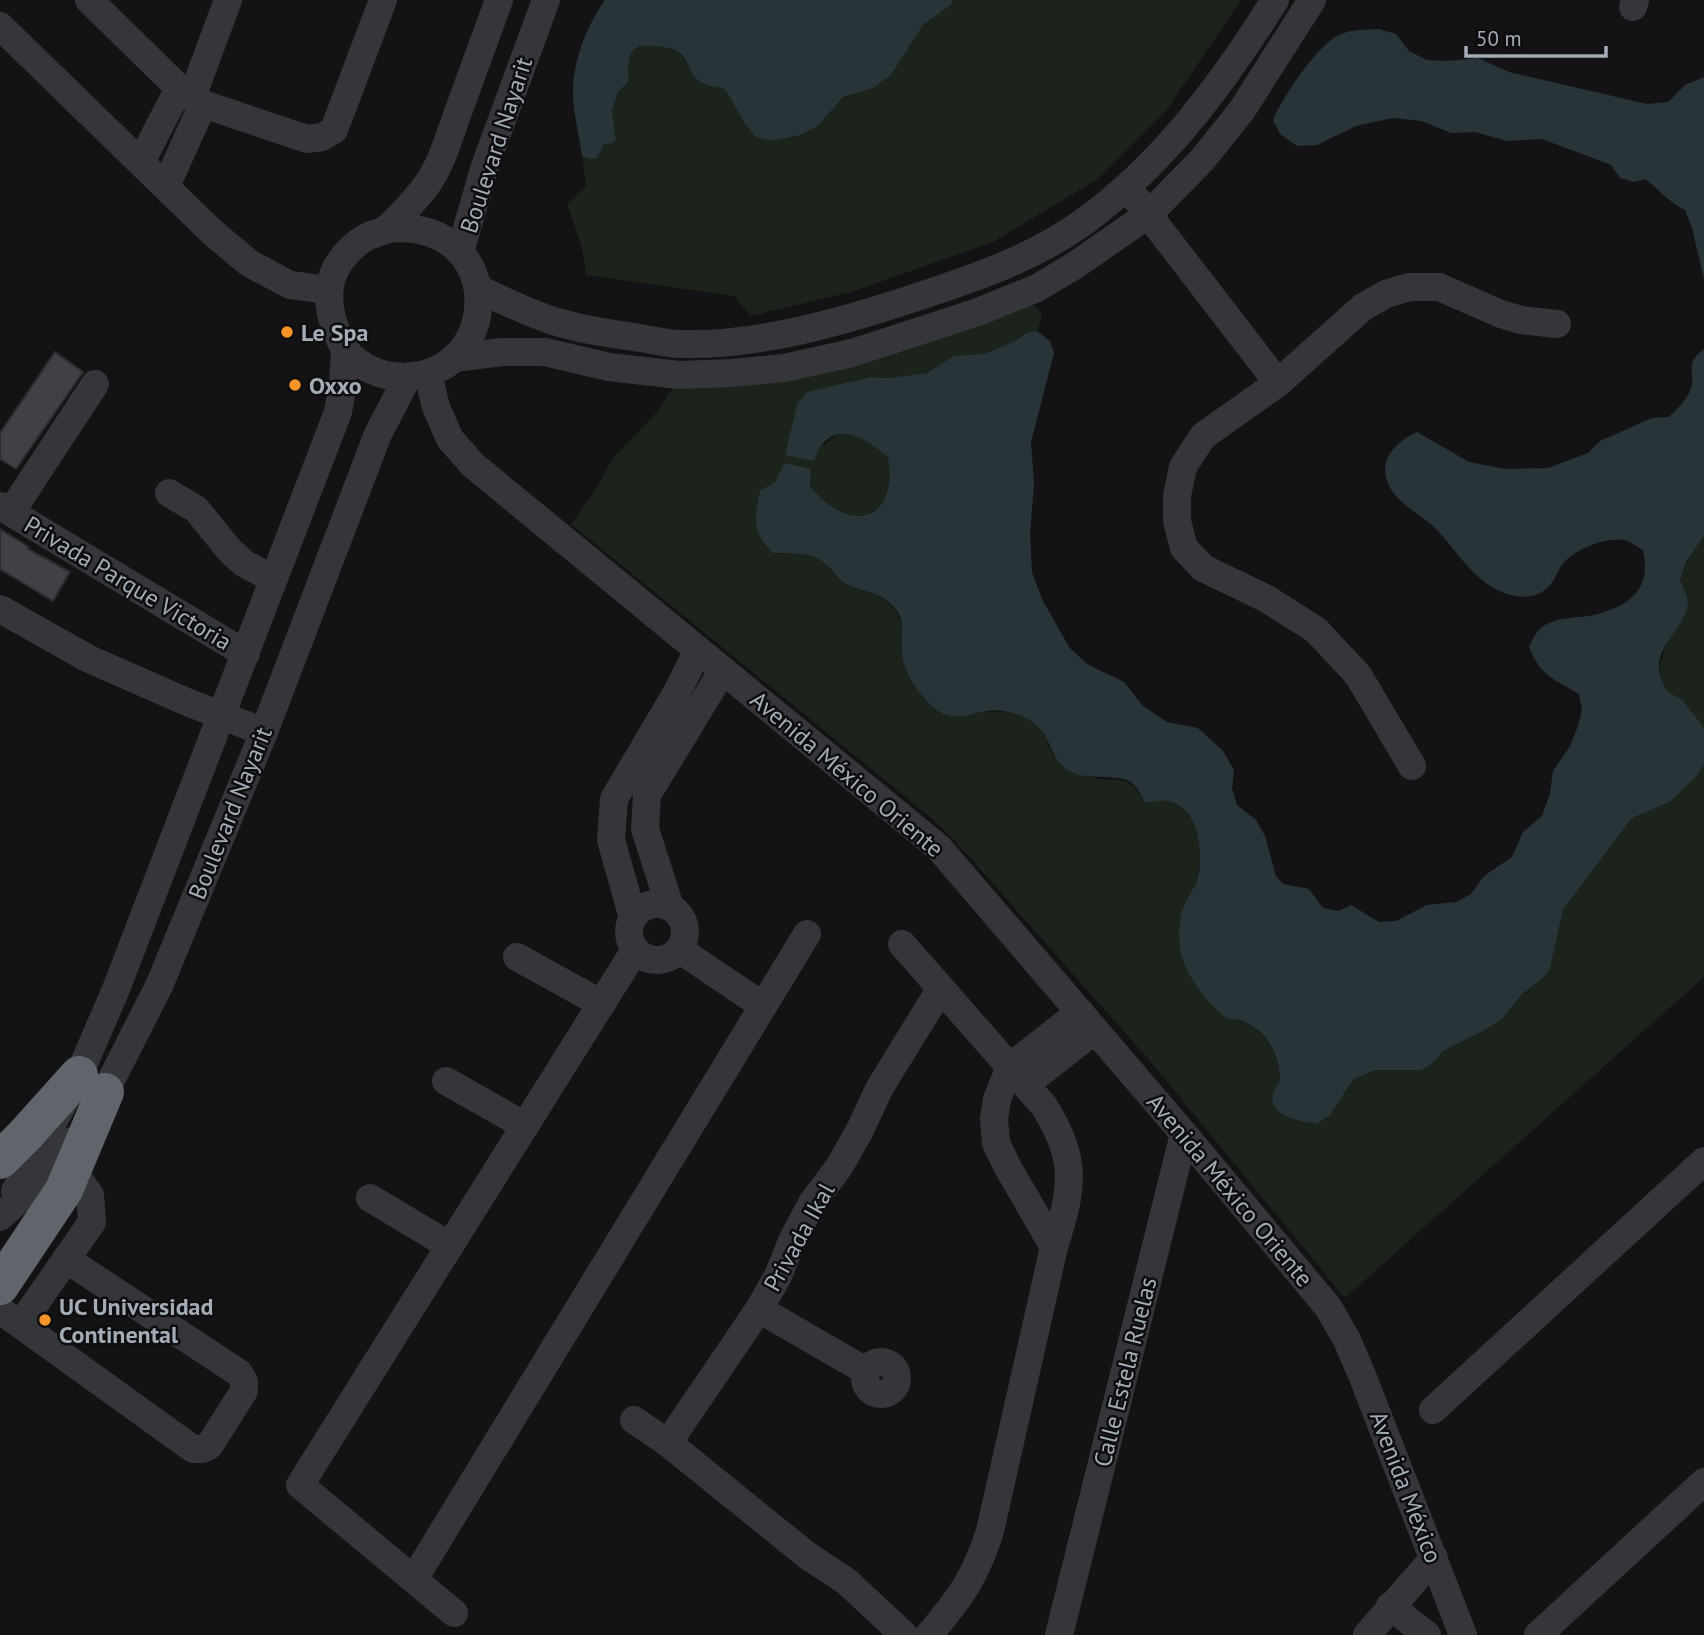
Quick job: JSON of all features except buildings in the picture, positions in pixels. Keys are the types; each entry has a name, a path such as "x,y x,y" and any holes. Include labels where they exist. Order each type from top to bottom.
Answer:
{"highway":[{"path":"0,1160 26,1134 92,1084"},
{"path":"0,1286 64,1190 73,1171 92,1084"}],"street":[{"path":"166,186 191,96 228,0"},
{"path":"97,3 191,96 307,139 322,138 334,130 383,0"},
{"path":"499,0 443,153 428,184 386,229 366,237 348,251 336,269 329,290 331,322 345,350 363,366 384,375 418,376 454,358 502,352 545,352 609,367 679,375 783,368 852,353 978,312 1037,288 1149,214 1202,160 1242,110 1312,0"},
{"name":"Boulevard Nayarit","path":"386,229 406,227 426,230 445,239 460,252 477,202 485,166 545,0"},
{"path":"479,289 557,322 612,334 681,344 760,339 800,331 896,304 973,278 1028,256 1082,223 1126,188 1195,116 1275,0"},
{"path":"0,26 212,232 249,263 289,285 329,290"},
{"path":"141,162 191,96"},
{"path":"1126,188 1149,214 1278,383"},
{"path":"454,358 467,344 475,327 479,308 479,289 472,269 460,252"},
{"path":"1412,766 1358,675 1316,630 1267,599 1203,568 1184,548 1177,521 1177,496 1182,467 1203,436 1278,383 1363,307 1386,294 1409,287 1439,287 1501,314 1521,320 1557,324"},
{"path":"679,375 681,344"},
{"name":"Boulevard Nayarit","path":"92,1084 116,989 338,412 344,383 345,350"},
{"name":"Boulevard Nayarit","path":"0,1216 54,1168 92,1084 159,986 264,732 378,434 418,376"},
{"name":"Avenida México Oriente","path":"418,376 450,439 473,465 939,848 1328,1307 1347,1340"},
{"name":"Privada Parque Victoria","path":"95,384 6,509 246,654"},
{"path":"169,494 196,509 244,564 273,579"},
{"path":"0,609 89,659 264,732"},
{"path":"633,918 643,908 657,904 670,907 682,918 686,934 680,950 666,959 649,959 635,950 629,934 633,918 611,840 614,799 677,692 698,650"},
{"path":"670,907 645,829 647,795 723,670"},
{"path":"414,1580 807,934"},
{"path":"902,944 1044,1106 1059,1130 1070,1175 1068,1205 1054,1247 986,1542 979,1564 960,1598 929,1635"},
{"path":"454,1613 300,1485 635,950"},
{"path":"680,950 763,1006"},
{"path":"517,957 602,1003"},
{"name":"Privada Ikal","path":"668,1443 759,1309 778,1276 812,1203 839,1167 879,1089 941,988"},
{"path":"1054,1247 996,1143 994,1119 997,1099 1018,1076 1087,1021"},
{"path":"446,1082 525,1126"},
{"name":"Calle Estela Ruelas","path":"1062,1622 1184,1135"},
{"path":"1433,1410 1704,1161"},
{"path":"66,1259 239,1373 244,1382 244,1391 209,1446 193,1449 11,1317 66,1259 92,1222 90,1195 73,1171"},
{"path":"370,1198 450,1246"},
{"path":"759,1309 866,1371"},
{"name":"Avenida México","path":"1347,1340 1463,1635"},
{"path":"634,1420 668,1443 808,1556 846,1581 904,1635"},
{"path":"1538,1635 1704,1482"},
{"path":"1367,1635 1434,1558"},
{"path":"1390,1606 1427,1635"}],"shaded area":[{"path":"605,0 953,0 951,5 923,25 891,75 873,88 843,97 817,127 800,135 771,141 756,137 745,124 725,89 699,81 681,54 665,48 646,45 639,47 631,54 628,66 629,81 618,92 612,111 616,140 604,144 597,158 590,159 582,156 573,86 583,41"},
{"path":"953,0 1241,0 1166,111 1098,179 993,242 851,292 751,316 734,296 586,275 582,248 567,204 586,186 582,156 590,159 604,144 616,140 612,111 618,92 629,81 629,59 634,50 646,45 674,50 680,54 699,81 725,89 745,124 800,135 817,127 843,97 873,88 891,75 923,25 951,5"},
{"path":"1379,29 1396,34 1409,51 1427,60 1478,58 1509,72 1647,104 1668,102 1685,85 1704,77 1704,279 1685,210 1645,179 1634,182 1620,178 1611,165 1542,139 1507,141 1475,132 1451,133 1422,121 1393,118 1356,126 1317,145 1297,146 1280,134 1273,120 1293,85 1322,48 1346,32"},
{"path":"1032,305 1040,311 1042,318 1037,331 1028,332 1015,341 984,354 953,356 927,373 888,378 871,377 791,432 785,455 818,449 839,433 851,433 873,444 888,457 889,479 885,497 878,508 867,515 854,516 825,501 810,486 811,469 773,553 801,554 820,559 846,584 865,589 885,600 897,613 900,621 901,652 981,712 1005,712 1029,719 1041,730 1054,755 1079,772 1100,779 1121,780 1132,785 1145,802 1165,800 1185,811 1196,830 1200,864 1179,925 1228,1018 1250,1025 1266,1038 1275,1057 1280,1080 1273,1091 1330,1115 1353,1080 1375,1070 1421,1070 1433,1063 1443,1051 1502,1019 1522,994 1550,969 1563,910 1632,818 1671,802 1704,765 1704,977 1345,1298 1150,1061 935,821 571,524 594,492 613,458 658,411 670,391 681,382"},
{"path":"1037,331 1050,341 1054,353 1031,442 1034,484 1030,533 1032,572 1042,599 1069,647 1087,664 1124,682 1143,706 1167,722 1198,728 1223,751 1234,770 1232,788 1237,805 1256,820 1265,836 1276,876 1283,884 1309,889 1323,908 1339,911 1351,905 1379,922 1396,921 1427,905 1456,902 1471,894 1484,876 1512,857 1523,832 1542,816 1550,793 1553,771 1570,746 1582,710 1579,694 1543,671 1529,647 1537,632 1551,622 1594,615 1628,601 1641,585 1645,564 1643,550 1626,541 1608,541 1590,546 1566,560 1549,586 1535,595 1512,595 1498,590 1484,582 1437,530 1394,494 1386,477 1389,455 1404,439 1417,432 1469,462 1506,469 1548,468 1588,453 1600,441 1652,418 1669,417 1689,393 1693,361 1704,349 1704,536 1686,562 1680,581 1688,599 1686,611 1663,651 1659,669 1667,691 1682,700 1702,725 1704,765 1695,778 1670,802 1632,818 1563,910 1550,969 1522,994 1502,1019 1443,1051 1433,1063 1421,1070 1375,1070 1353,1080 1330,1115 1317,1124 1288,1117 1275,1107 1272,1100 1280,1080 1277,1061 1270,1044 1251,1026 1220,1013 1192,979 1183,961 1179,942 1181,917 1197,881 1200,862 1196,829 1185,810 1167,801 1145,802 1134,785 1123,779 1071,772 1060,764 1041,730 1019,715 994,710 953,716 937,710 919,692 909,676 903,660 901,621 890,603 875,594 844,583 816,558 802,554 773,553 758,531 756,517 760,491 775,482 785,463 811,469 810,486 825,501 854,516 867,515 878,508 886,497 888,457 857,437 837,434 828,439 820,447 814,461 785,455 797,404 807,392 871,377 888,378 927,373 953,356 984,354 1015,341 1028,332"},
{"path":"1704,536 1704,730 1682,700 1667,691 1659,668 1668,639 1676,630 1688,599 1680,581 1686,563"}],"place":[{"name":"Le Spa","path":"287,332"},
{"name":"Oxxo","path":"295,385"},
{"name":"UC Universidad Continental","path":"45,1320"}]}
